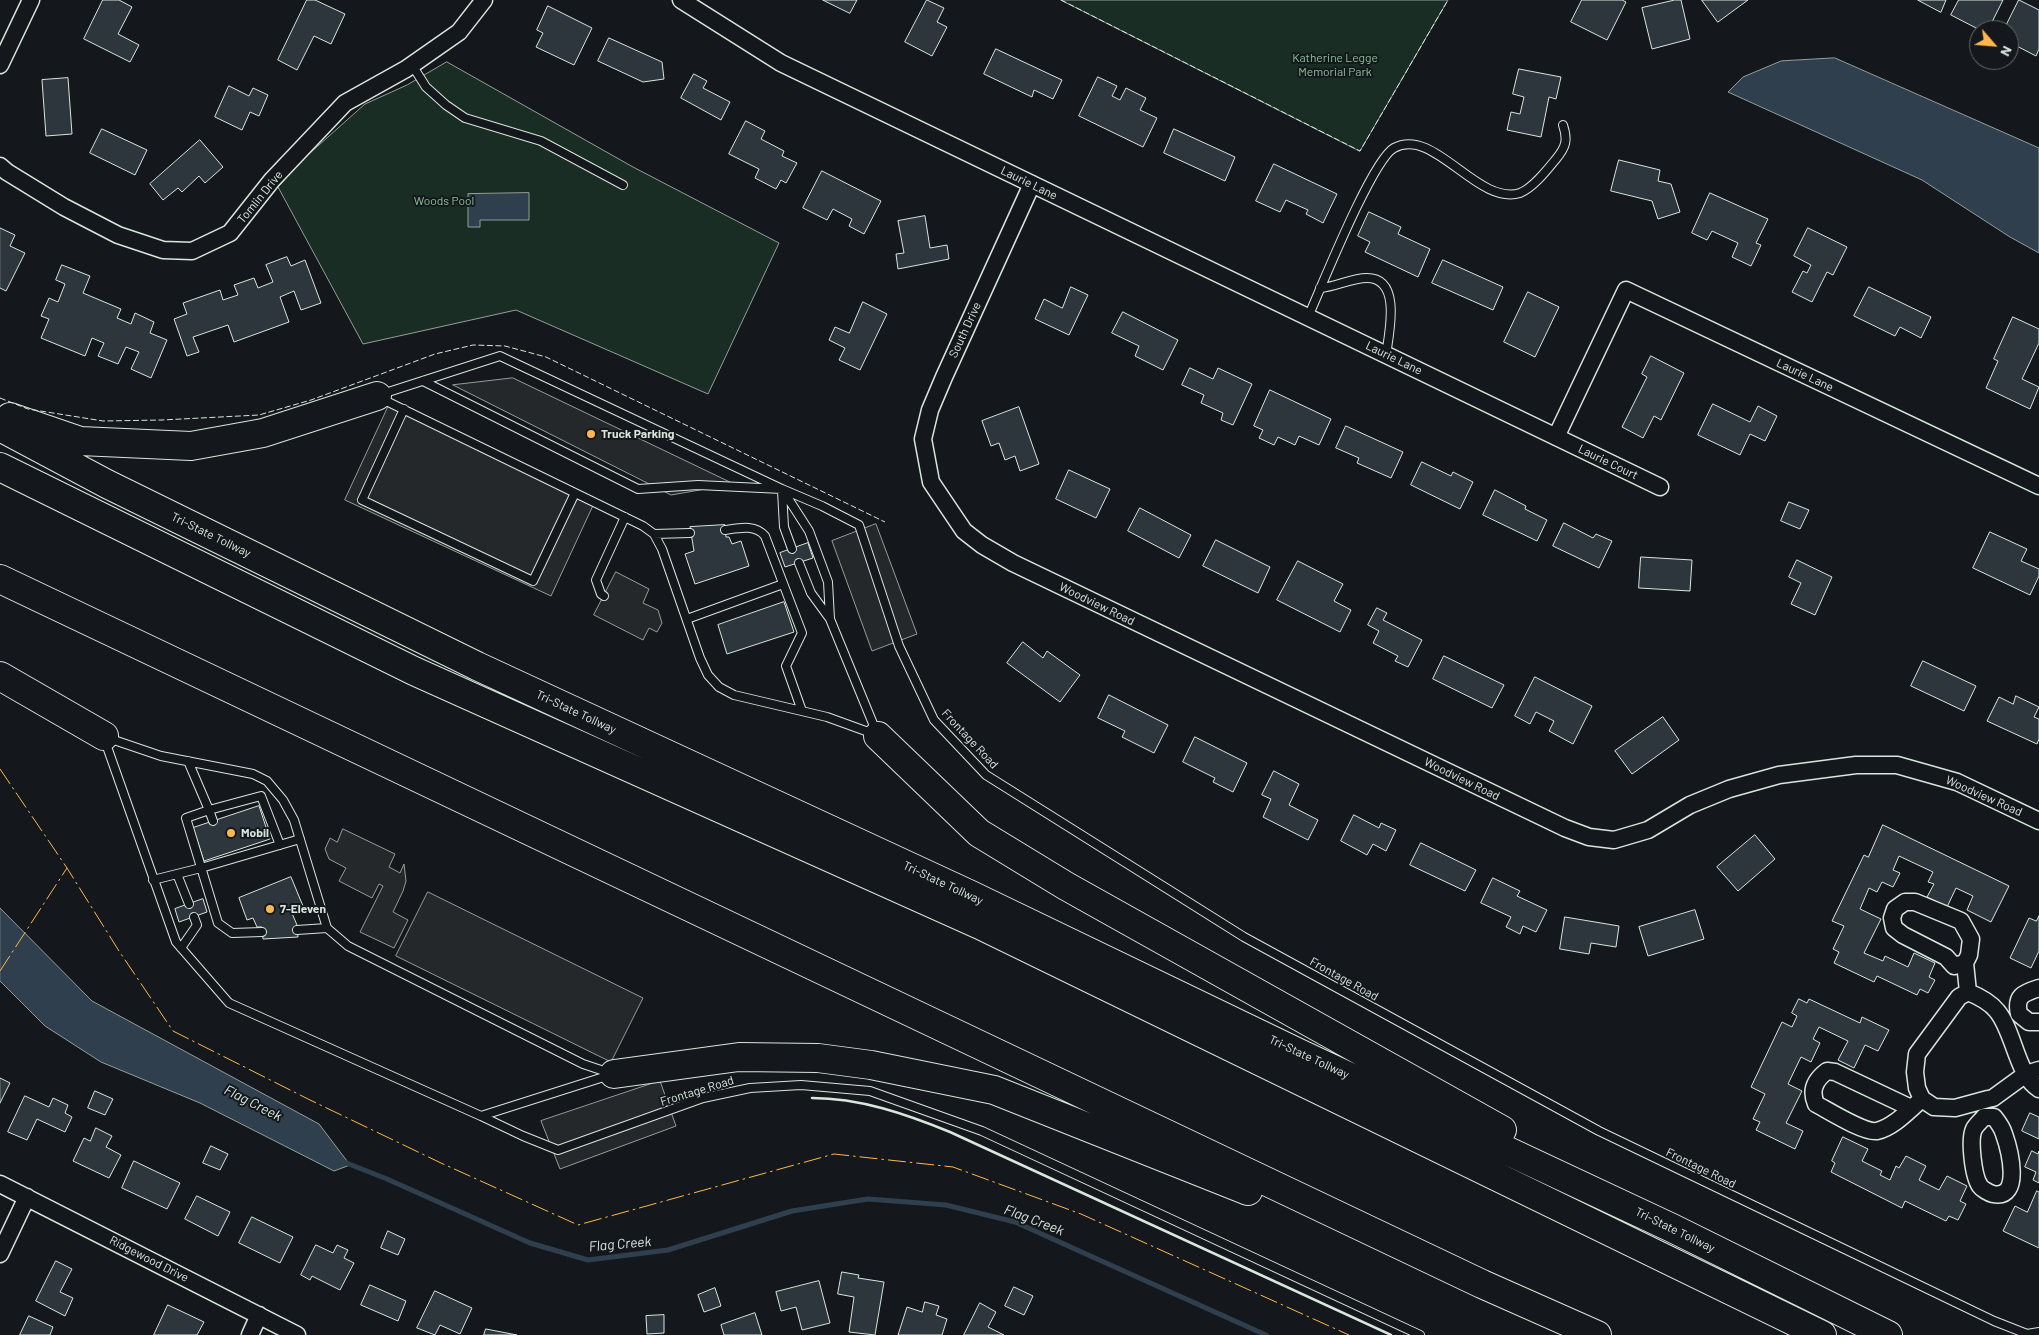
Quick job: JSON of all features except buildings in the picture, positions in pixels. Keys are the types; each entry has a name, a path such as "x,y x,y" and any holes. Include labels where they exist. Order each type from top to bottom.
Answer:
{"highway":[{"path":"0,414 80,441 191,446 263,433 377,396"},
{"name":"Tri-State Tollway","path":"0,427 116,488 477,666 971,895 1292,1050 1672,1228 1888,1335"},
{"name":"Tri-State Tollway","path":"0,467 414,670 980,925 1822,1335"},
{"path":"0,579 1482,1284 1597,1335"},
{"path":"0,676 104,736"},
{"path":"878,736 979,833 1090,900 1426,1087 1672,1228"},
{"path":"614,1074 739,1057 818,1058 871,1065 994,1090 1482,1284"}],"street":[{"path":"0,66 31,0"},
{"name":"Tomlin Drive","path":"0,166 64,207 118,235 164,250 192,251 230,233 272,180 345,103 412,64 459,32 484,0"},
{"name":"Laurie Lane","path":"681,0 781,62 1556,437 1626,290 2039,486"},
{"name":"South Drive","path":"931,482 923,439 930,410 1032,184"},
{"name":"Laurie Court","path":"1556,437 1660,487"},
{"name":"Woodview Road","path":"931,482 964,531 982,545 1013,563 1565,828 1589,837 1614,840 1648,830 1690,805 1729,788 1779,775 1856,765 1897,766 1957,782 2039,821"},
{"path":"1965,963 1954,966 1946,956 1903,936 1894,928 1892,918 1895,909 1905,902 1915,902 1961,921 1971,939 1970,955 1965,963 1968,992"},
{"path":"2039,988 2026,992 2019,999 2012,1018 2032,1072 2033,1086 2039,1089"},
{"path":"1917,1104 1915,1072 1917,1054 1959,997 1968,992 1979,996 2012,1018 2039,1022"},
{"path":"1917,1104 1890,1126 1876,1131 1863,1128 1816,1104 1813,1097 1814,1085 1819,1077 1827,1071 1835,1072 1917,1104 1955,1108 1993,1098 2032,1072"},
{"path":"1979,1102 1984,1117"},
{"name":"Ridgewood Drive","path":"0,1184 297,1335"},
{"path":"0,1254 27,1197"},
{"path":"250,1335 259,1315"}],"lane":[{"path":"412,64 426,88 465,118 541,141 622,185"},
{"path":"1308,317 1366,188 1391,149 1402,144 1414,143 1435,153 1488,188 1506,194 1518,193 1526,190 1563,150 1567,135 1563,125"},
{"path":"1320,288 1369,278 1386,286 1390,295 1391,324 1386,355"},
{"name":"Frontage Road","path":"377,396 500,356 859,524 899,646 934,720 986,776 1244,937 1599,1131 1994,1321 2027,1334 2039,1332"},
{"path":"423,381 638,489 698,485 782,489"},
{"path":"377,396 643,526 654,534 666,557 700,658 708,675 719,687 734,695 827,717 878,736"},
{"path":"404,409 362,500 533,581 575,493"},
{"path":"782,489 784,527 792,548"},
{"path":"782,489 809,531 828,582 830,619"},
{"path":"604,596 601,594 596,580 625,518"},
{"path":"725,530 750,528 760,530 765,536 802,633 786,666 802,711"},
{"path":"654,534 690,533"},
{"path":"799,563 811,593 830,619 878,736"},
{"path":"687,619 783,584"},
{"path":"104,736 161,756 253,774 267,781 288,808 300,839 327,928 348,946 582,1064 614,1074"},
{"name":"Frontage Road","path":"104,736 176,942 229,1003 558,1150 703,1098 750,1088 801,1085 870,1091 982,1131 1420,1335"},
{"path":"188,761 213,821"},
{"path":"262,932 232,933 218,923 186,818 261,796 280,845"},
{"path":"235,803 238,812"},
{"path":"153,880 201,868 251,849 280,845 300,839"},
{"path":"177,874 189,904"},
{"path":"182,948 197,925 194,916"},
{"path":"297,930 327,928"},
{"path":"481,1116 614,1074"}],"green space":[{"name":"Katherine Legge Memorial Park","path":"1061,0 1448,0 1360,151"},
{"name":"Woods Pool","path":"447,62 633,167 779,243 708,394 516,310 363,344 278,187 301,161 365,104 407,85"}],"shaded area":[{"name":"Truck Parking","path":"513,378 734,484 671,495 453,385"},
{"path":"390,403 596,499 551,596 345,500"},
{"path":"876,524 917,634 872,651 832,541"},
{"path":"616,572 649,589 643,603 658,610 662,623 657,632 649,628 643,640 594,615"},
{"path":"343,829 395,854 389,867 400,873 404,864 406,881 393,912 408,920 394,948 360,932 383,886 379,884 372,898 339,881 346,868 329,859 325,849 330,838 337,842"},
{"path":"428,892 643,998 611,1062 396,956"},
{"path":"660,1081 676,1126 560,1169 541,1121"}],"water":[{"path":"1835,58 2039,148 2039,253 2010,237 1922,180 1728,92 1743,77 1781,61"},
{"path":"529,193 529,220 480,220 480,227 468,227 468,194"},
{"path":"0,908 92,1001 319,1124 350,1165 334,1171 200,1103 101,1062 45,1026 0,981"}],"waterway":[{"name":"Flag Creek","path":"344,1162 387,1179 530,1243 588,1260 668,1250 792,1211 868,1199 946,1205 1015,1222 1266,1335"}],"fence":[{"path":"1061,0 1360,151 1448,0"},
{"path":"0,398 28,409 103,421 259,415 311,400 435,354 473,345 505,346 546,357 885,522"}],"wall":[{"path":"812,1098 848,1101 882,1108 950,1132 1391,1335"}],"power":[{"path":"0,769 173,1031 441,1163 578,1225 834,1154 953,1167 1081,1214 1349,1335"},
{"path":"0,971 67,868"}],"place":[{"name":"Truck Parking","path":"591,434"},
{"name":"Mobil","path":"231,833"},
{"name":"7-Eleven","path":"270,909"}]}
